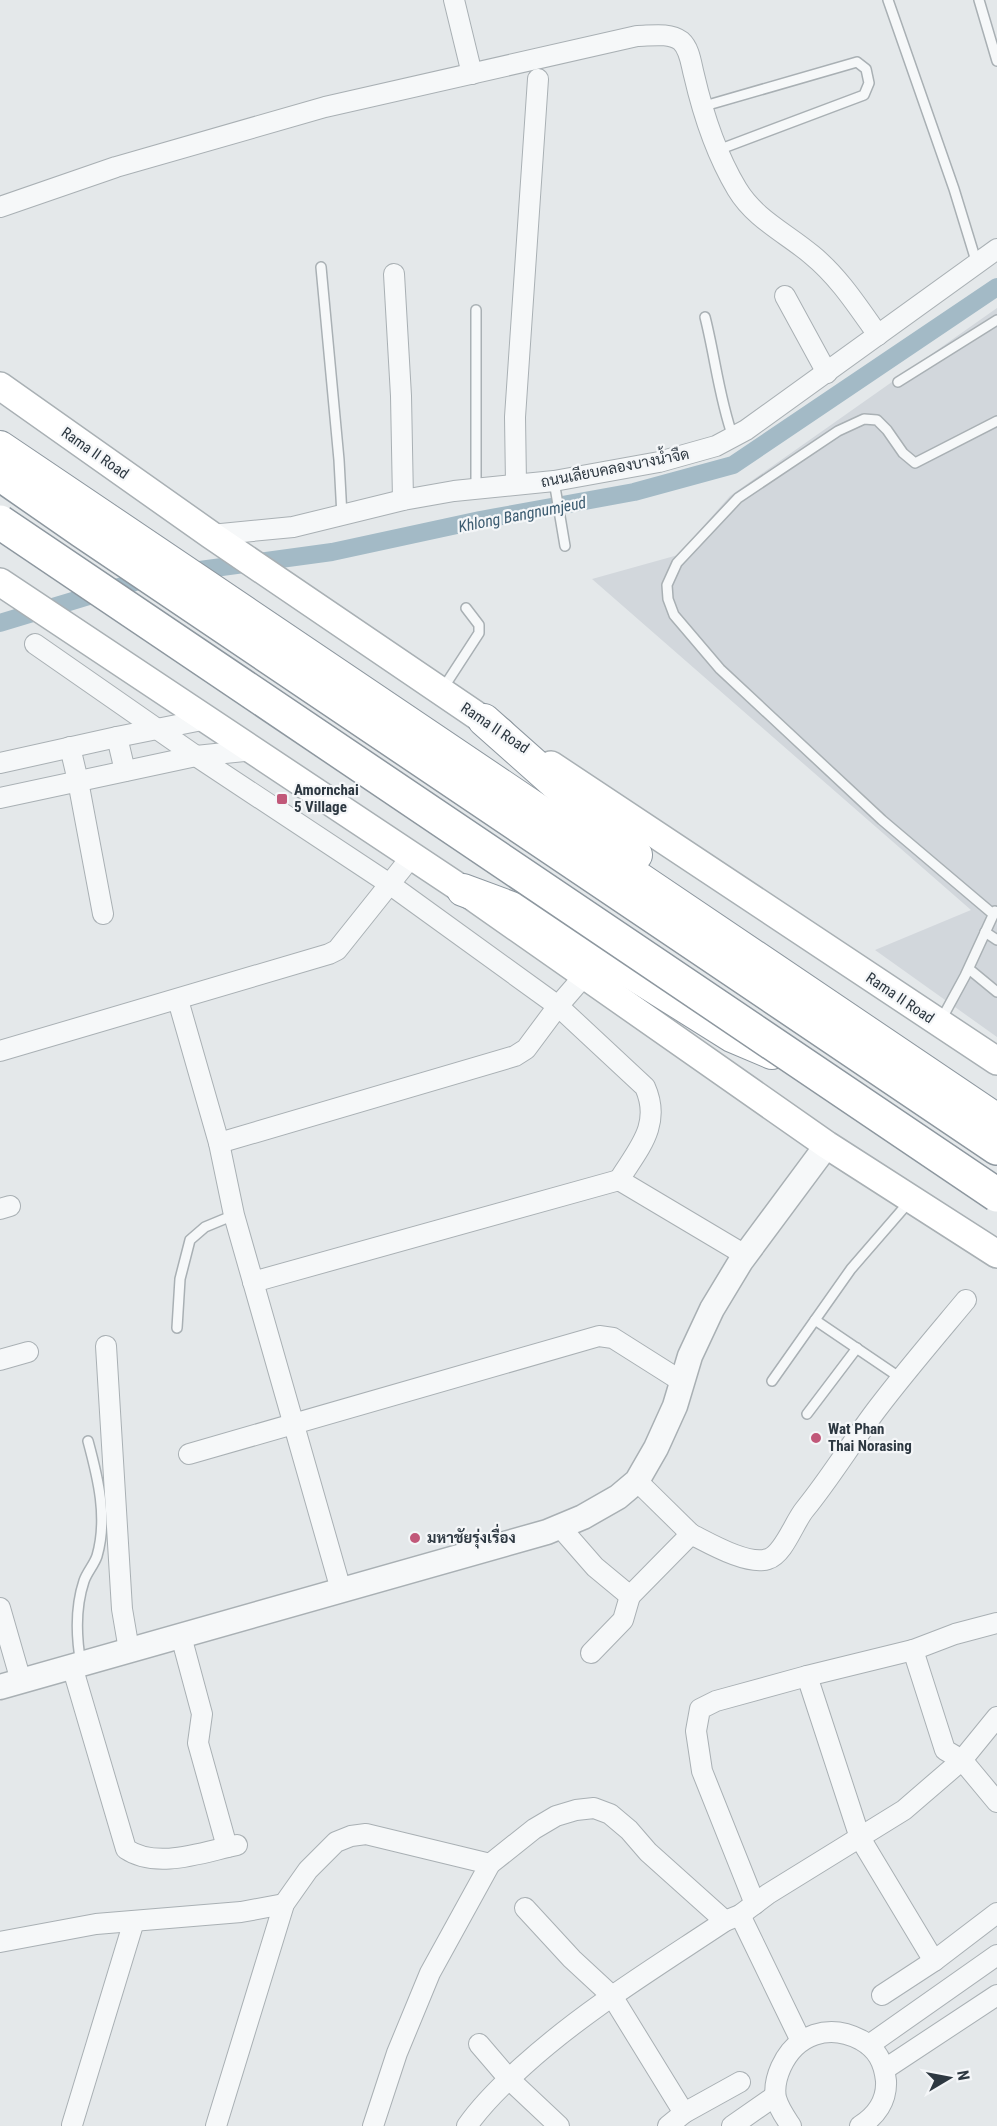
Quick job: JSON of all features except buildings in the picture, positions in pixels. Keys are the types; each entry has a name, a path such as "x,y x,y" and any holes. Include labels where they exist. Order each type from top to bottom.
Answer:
{"highway":[{"path":"0,447 997,1120"},
{"path":"0,474 112,552 997,1148"},
{"path":"0,516 997,1186"},
{"path":"0,522 997,1195"},
{"path":"484,720 618,839 817,998"},
{"path":"463,890 563,930 732,1036 772,1053 799,1052"}],"main road":[{"name":"Rama II Road","path":"0,386 219,541 441,692 997,1061"},
{"path":"5,586 463,890 827,1145 997,1254"}],"street":[{"path":"454,0 472,74"},
{"path":"0,207 116,167 325,107 637,36 673,36 682,42 688,51 702,107 718,150 737,190 753,210 774,229 812,255 845,287 878,335"},
{"path":"516,484 515,417 538,79"},
{"name":"ถนนเลียบคลองบางน้ำจืด","path":"219,541 293,527 402,500 516,484 555,489 695,453 733,438 997,249"},
{"path":"394,274 401,396 402,500"},
{"path":"785,296 826,373"},
{"path":"35,644 196,756 388,883 558,1006 645,1087 651,1101 651,1117 647,1136 619,1180 253,1282"},
{"path":"0,763 207,719"},
{"path":"117,737 125,771"},
{"path":"70,747 103,914"},
{"path":"0,798 196,756 254,750"},
{"path":"0,1051 329,954 337,950 388,883 412,856"},
{"path":"219,1143 515,1056 526,1049 584,976"},
{"path":"178,1000 219,1143 234,1215 341,1590"},
{"path":"0,1608 10,1684 560,1527 583,1517 618,1497 637,1481 656,1448 670,1416 690,1356 712,1308 745,1255 827,1145"},
{"path":"619,1180 745,1255"},
{"path":"637,1481 691,1534 735,1555 763,1560 771,1558 777,1553 800,1515 826,1484 877,1410 966,1300"},
{"path":"189,1454 599,1336 613,1338 681,1382"},
{"path":"106,1346 122,1609 129,1650"},
{"path":"0,1360 28,1352"},
{"path":"560,1527 595,1567 630,1596"},
{"path":"591,1653 622,1620 630,1596 691,1534"},
{"path":"801,2041 740,1913 702,1771 696,1731 700,1709 716,1701 913,1650 955,1634 997,1623"},
{"path":"76,1665 126,1849 144,1858 174,1858 232,1846 198,1743 202,1714 181,1636"},
{"path":"913,1650 945,1750 962,1760 997,1802"},
{"path":"807,1676 860,1838 934,1961"},
{"path":"467,2126 479,2109 555,2037 612,1996 768,1894 904,1810 962,1760 997,1717"},
{"path":"373,2126 397,2053 430,1973 490,1864 534,1829 556,1816 594,1808 610,1814 629,1830 648,1852 740,1913"},
{"path":"216,2126 284,1904 308,1870 336,1842 351,1836 366,1834 490,1864"},
{"path":"0,1942 96,1924 241,1912 284,1904"},
{"path":"525,1908 572,1959 612,1996 684,2113"},
{"path":"882,1995 934,1961 997,1913"},
{"path":"72,2125 134,1921"},
{"path":"869,2045 997,1955"},
{"path":"885,2069 997,1995"},
{"path":"791,2126 783,2115 775,2096 777,2075 786,2056 801,2041 816,2034 832,2032 849,2034 869,2045 878,2054 885,2069 884,2098 877,2112 867,2124"},
{"path":"479,2044 509,2079 559,2126"},
{"path":"668,2126 684,2113 740,2082"},
{"path":"732,2126 775,2096"}],"lane":[{"path":"888,0 954,189 977,264"},
{"path":"979,0 997,61"},
{"path":"702,107 857,62 866,69 869,83 864,95 718,150"},
{"path":"321,267 342,516"},
{"path":"476,310 476,489"},
{"path":"705,317 714,351 726,418 733,438"},
{"path":"898,382 997,320"},
{"path":"939,1024 969,969 995,912 882,820 720,669 674,615 667,585 677,563 738,498 838,431 864,419 878,420 903,453 915,463 997,421"},
{"path":"555,489 565,546"},
{"path":"441,692 479,633 479,625 466,608"},
{"path":"985,932 997,940"},
{"path":"969,969 997,992"},
{"path":"772,1381 851,1269 912,1199"},
{"path":"177,1328 180,1279 189,1240 206,1227 234,1215"},
{"path":"815,1320 902,1379"},
{"path":"807,1414 857,1348"},
{"path":"76,1665 78,1614 84,1581 97,1557 102,1524 99,1483 88,1441"}],"shaded area":[{"path":"997,308 997,1037 875,950 971,910 592,579 678,555 730,496"}],"waterway":[{"name":"Khlong Bangnumjeud","path":"185,572 332,552 480,520 634,492 733,465 997,287"},
{"name":"Khlong Bangnumjeud","path":"0,623 152,577"}],"place":[{"name":"Amornchai 5 Village","path":"282,799"},
{"name":"Wat Phan Thai Norasing","path":"816,1438"},
{"name":"มหาชัยรุ่งเรื่อง","path":"415,1538"}]}
